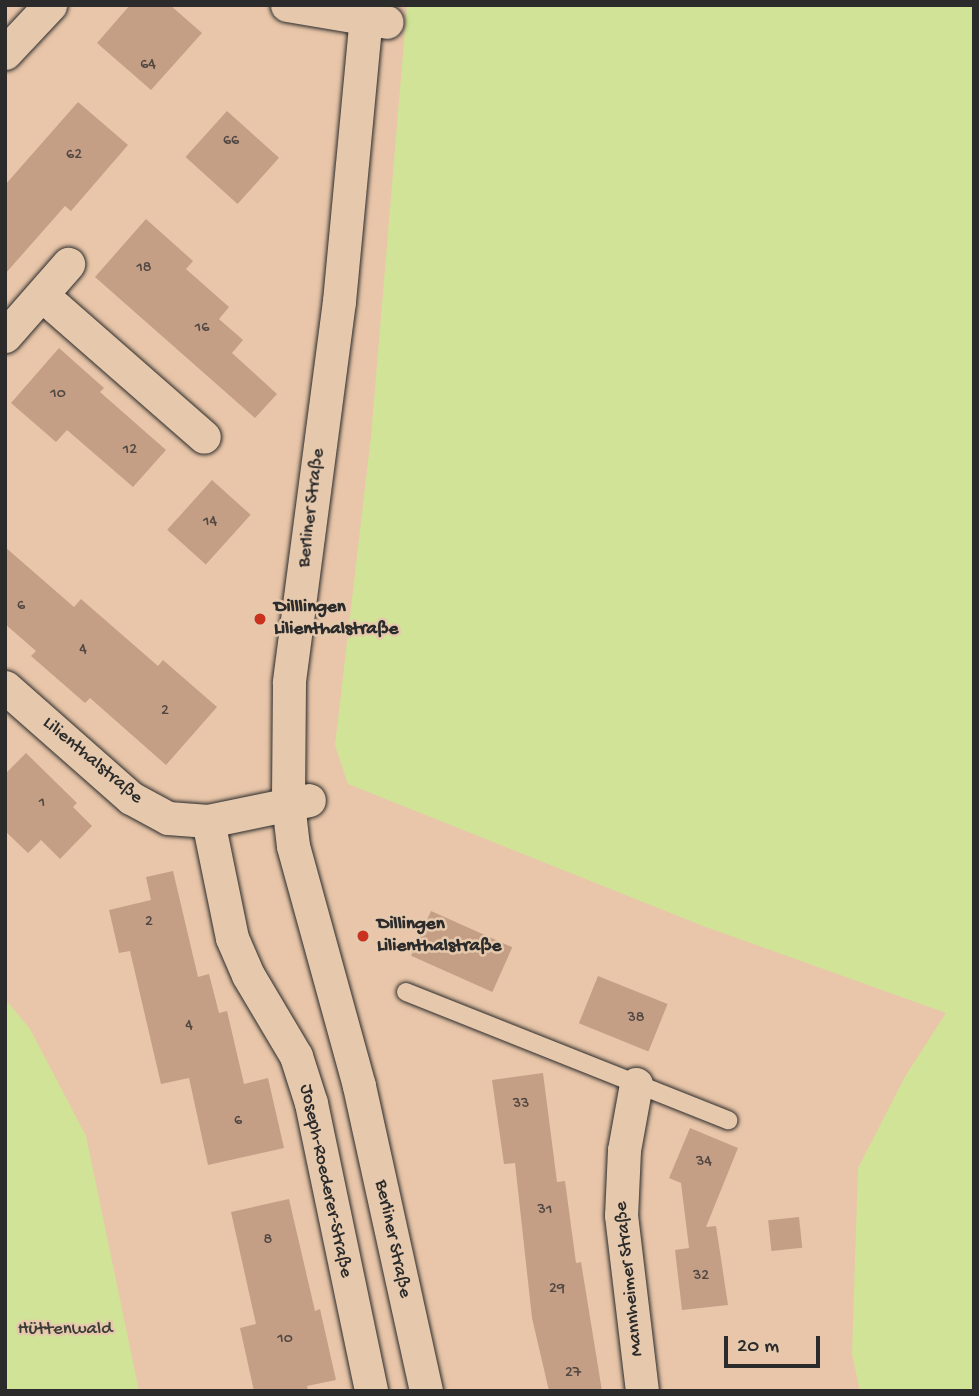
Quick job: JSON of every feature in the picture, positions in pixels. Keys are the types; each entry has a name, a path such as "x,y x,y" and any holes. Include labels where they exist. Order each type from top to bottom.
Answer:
{"street":[{"path":"5,53 50,5"},
{"path":"287,5 377,13"},
{"name":"Berliner Straße","path":"377,13 361,304 298,801 426,1391"},
{"path":"5,336 68,264"},
{"path":"42,295 204,437"},
{"name":"Lilienthalstraße","path":"5,687 131,799 168,818 208,821 298,801"},
{"name":"Joseph-Roederer-Straße","path":"208,821 232,937 248,975 296,1056 311,1103 371,1391"},
{"name":"Mannheimer Straße","path":"636,1084 624,1150 621,1215 642,1391"}],"lane":[{"path":"406,992 727,1120"}],"green space":[{"path":"407,5 974,5 974,1391 860,1391 852,1354 858,1168 906,1075 946,1013 703,926 348,784 335,745 371,436"},
{"name":"Hüttenwald","path":"5,999 30,1029 86,1136 139,1391 5,1391"}],"building":[{"path":"130,5 170,5 202,33 151,90 97,43"},
{"path":"78,102 128,145 71,211 65,206 5,274 5,185"},
{"path":"227,111 279,158 238,204 186,157"},
{"path":"146,219 193,261 186,269 229,307 219,319 243,340 232,353 277,394 255,418 95,277"},
{"path":"59,348 104,388 100,392 166,450 133,487 67,430 56,442 11,403"},
{"path":"212,480 251,515 206,565 167,530"},
{"path":"5,547 74,607 81,599 158,666 163,660 217,707 166,765 90,698 85,703 31,656 36,651 5,624"},
{"path":"26,753 77,803 73,807 92,826 60,859 41,840 28,853 5,831 5,774"},
{"path":"173,871 198,977 209,974 219,1013 227,1011 244,1084 268,1078 284,1148 208,1165 189,1078 161,1084 130,951 119,953 109,910 151,900 146,877"},
{"path":"431,911 512,947 492,992 411,956"},
{"path":"598,976 668,1004 648,1051 579,1023"},
{"path":"543,1073 557,1182 565,1181 576,1263 581,1262 602,1391 549,1391 532,1318 515,1163 504,1164 492,1080"},
{"path":"690,1128 738,1148 706,1227 716,1226 728,1305 682,1310 675,1250 689,1248 681,1183 669,1178"},
{"path":"289,1199 315,1311 320,1309 336,1380 307,1386 308,1391 254,1391 240,1328 256,1324 231,1212"},
{"path":"799,1217 802,1248 771,1251 768,1220"}],"place":[{"name":"Dilllingen Lilienthalstraße","path":"260,619"},
{"name":"Dillingen Lilienthalstraße","path":"363,936"}]}
